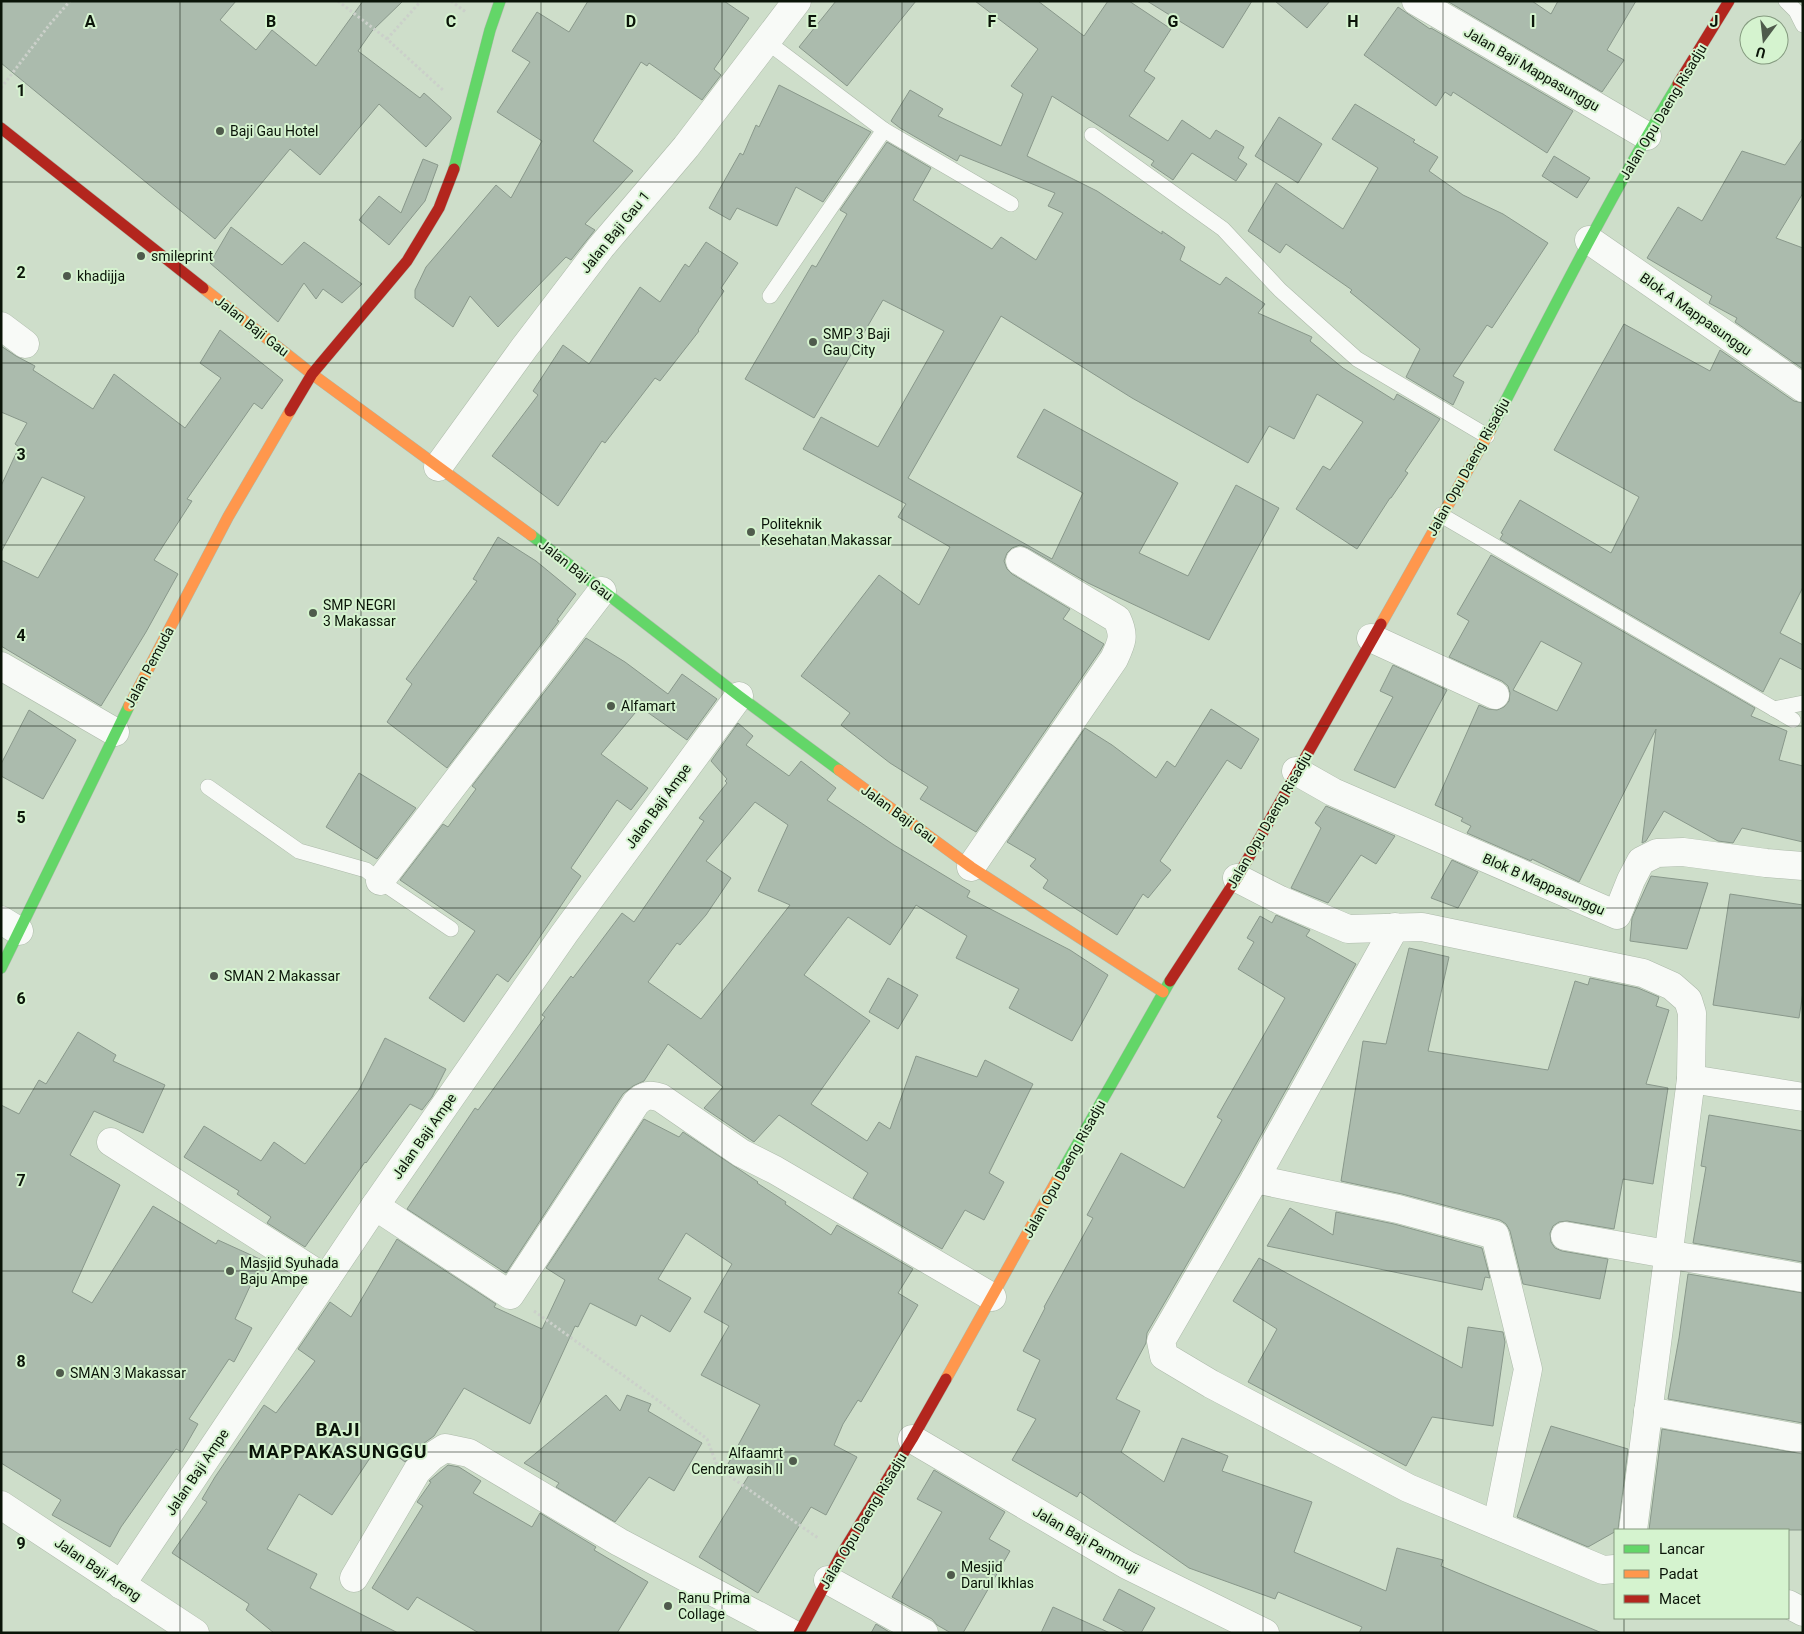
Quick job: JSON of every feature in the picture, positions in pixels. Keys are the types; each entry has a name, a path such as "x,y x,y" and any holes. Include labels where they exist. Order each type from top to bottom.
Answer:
{"street":[{"name":"Jalan Pemuda","path":"1,968 10,925 75,818 114,732 228,517 312,374 406,261 435,215 448,188 490,30 500,1"},
{"name":"Jalan Baji Gau 1","path":"438,467 524,348 601,247 686,147 797,1"},
{"name":"Jalan Baji Mappasunggu","path":"1416,1 1647,136"},
{"name":"Jalan Opu Daeng Risadju","path":"799,1633 842,1555 912,1439 1163,992 1237,878 1371,638 1487,436 1589,240 1647,136 1729,1"},
{"name":"Jalan Baji Gau","path":"2,131 312,374 548,547 739,696 971,867 1163,992"},
{"name":"Blok A Mappasunggu","path":"1589,240 1803,388"},
{"path":"1,326 25,344"},
{"path":"971,867 1114,659 1122,641 1122,629 1117,619 1020,562"},
{"path":"380,881 602,591"},
{"path":"1371,638 1495,695"},
{"path":"1,666 114,732"},
{"name":"Jalan Baji Ampe","path":"122,1585 375,1206 564,934 739,696"},
{"name":"Blok B Mappasunggu","path":"1296,771 1333,792 1617,916 1631,880 1641,861 1657,853 1683,852 1724,867 1803,866"},
{"path":"1237,878 1280,900 1348,929 1422,926 1444,930 1643,973 1672,986 1688,1000 1692,1013 1691,1079 1633,1529"},
{"path":"1395,927 1255,1179 1161,1340 1164,1356 1211,1384 1408,1488 1603,1570 1614,1570"},
{"path":"1691,1079 1803,1097"},
{"path":"375,1206 510,1295 636,1103 643,1096 652,1095 661,1098 741,1153 774,1170 992,1297"},
{"path":"111,1142 326,1279"},
{"path":"1255,1179 1398,1209 1495,1235 1528,1369 1497,1525"},
{"path":"1564,1236 1668,1256 1803,1278"},
{"path":"1648,1411 1803,1439"},
{"name":"Jalan Baji Pammuji","path":"912,1439 1128,1566 1265,1633"},
{"path":"354,1578 417,1471 431,1457 445,1448 469,1453 620,1542 791,1633"},
{"name":"Jalan Baji Areng","path":"1,1505 195,1633"},
{"path":"828,1580 924,1633"},
{"path":"1789,1605 1803,1612"}],"lane":[{"path":"1786,1 1796,11 1803,25"},
{"path":"766,41 884,130 1011,204"},
{"path":"770,296 884,130"},
{"path":"1092,135 1223,229 1280,290 1357,359 1487,436"},
{"path":"1441,515 1793,720"},
{"path":"1774,709 1803,703"},
{"path":"208,787 299,851 366,870 451,928"}],"path":[{"path":"1,88 70,1"},
{"path":"338,1 387,39 469,113"},
{"path":"387,39 421,1"},
{"path":"510,1295 663,1404 707,1439 718,1468 842,1555"}],"building":[{"name":"Baji Gau Hotel","path":"1,1 236,1 220,20 256,50 272,30 316,66 363,1 403,1 372,31 358,51 420,98 424,93 451,119 426,147 379,104 320,175 290,149 215,239 1,63"},
{"path":"588,1 724,1 749,18 714,69 721,75 702,100 649,63 647,66 641,62 593,141 633,171 585,224 595,230 571,260 566,257 498,327 470,296 453,327 415,298 415,290 426,267 496,185 511,198 542,141 497,112 530,62 512,51 537,12 569,32"},
{"path":"836,1 916,1 847,86 799,47"},
{"path":"975,1 1038,1 1084,36 1108,1 1129,1 1171,29 1144,71 1155,78 1129,116 1168,141 1182,120 1210,139 1216,130 1244,147 1238,158 1247,164 1236,181 1192,153 1173,180 1151,165 1154,161 1052,96 1027,156 1097,191 1162,234 1162,231 1185,247 1180,260 1220,285 1226,277 1265,304 1258,313 1312,337 1310,341 1343,368 1394,400 1397,394 1440,419 1405,471 1408,473 1357,549 1296,509 1323,466 1330,470 1363,422 1317,394 1294,439 1269,426 1248,463 1132,398 1001,316 908,478 1052,559 1083,493 1017,457 1044,409 1178,483 1139,553 1188,576 1236,485 1279,508 1209,640 1088,583 1028,548 1020,545 1012,548 1007,553 1004,561 1007,569 1012,574 1070,609 1063,619 1104,644 976,832 920,799 928,787 890,763 841,725 850,713 801,676 879,575 919,605 950,547 898,517 906,504 803,449 821,417 878,447 944,331 883,300 814,418 745,379 812,265 816,267 847,214 840,210 887,142 931,168 913,200 992,249 1001,237 1036,260 1063,213 1048,206 1055,193 960,155 957,161 891,121 910,90 943,109 938,116 1001,146 1023,94 1011,86 1038,49"},
{"path":"1147,1 1252,1 1223,48"},
{"path":"1275,1 1330,1 1307,28"},
{"path":"1447,1 1532,1 1551,14 1558,1 1636,1 1607,50 1624,60 1602,92"},
{"path":"1398,7 1430,29 1573,111 1547,153 1453,92 1451,96 1445,92 1436,106 1364,55"},
{"path":"779,85 871,132 823,202 796,187 777,226 737,208 730,220 709,208 740,153 743,155 756,125 759,127"},
{"path":"1355,104 1415,140 1413,142 1438,157 1429,171 1463,195 1503,214 1548,243 1492,328 1487,325 1453,376 1464,382 1453,405 1406,377 1420,349 1350,292 1352,290 1286,244 1280,253 1248,231 1276,183 1343,229 1378,168 1332,139"},
{"path":"1279,117 1322,144 1298,183 1255,156"},
{"path":"1803,138 1803,193 1776,238 1803,248 1803,369 1735,322 1737,318 1709,303 1712,296 1647,258 1678,207 1702,221 1742,151 1785,165"},
{"path":"1554,156 1590,178 1577,198 1542,176"},
{"path":"423,159 438,165 425,201 389,245 359,220 379,196 401,213"},
{"path":"231,227 282,265 304,242 362,284 342,303 323,289 316,299 304,283 278,322 210,263"},
{"path":"706,242 738,263 721,288 724,291 699,331 660,381 655,378 605,443 602,441 558,506 492,456 538,395 533,391 563,345 589,364 640,287 660,302 685,264 689,267"},
{"path":"1624,324 1710,371 1720,350 1794,401 1803,403 1803,587 1780,633 1803,645 1803,670 1780,658 1763,692 1500,539 1503,534 1501,533 1520,500 1611,553 1639,497 1554,450"},
{"path":"220,330 283,380 262,409 254,403 187,499 192,501 154,560 178,574 146,632 101,706 1,646 1,560 38,578 85,497 42,477 1,552 1,486 19,447 15,444 27,423 1,412 1,346 35,366 33,370 93,409 114,374 185,428 221,378 200,363"},
{"path":"498,537 536,561 576,594 557,620 559,621 447,768 387,722 412,684 406,679 477,581 473,579"},
{"path":"1491,555 1755,708 1751,716 1787,731 1779,760 1803,766 1803,842 1742,828 1733,843 1718,841 1664,811 1646,841 1642,843 1656,729 1579,882 1532,859 1531,861 1467,833 1471,826 1461,821 1463,818 1435,805 1479,705 1497,710 1504,707 1509,701 1510,693 1508,686 1502,681 1449,657 1469,621 1457,614","holes":["1541,641 1582,663 1557,711 1513,690"]},
{"path":"586,638 625,662 668,694 682,674 717,699 687,740 640,707 601,754 648,788 631,810 617,800 571,868 581,876 529,953 508,982 497,974 464,1022 429,998 475,931 400,880 443,824 448,827 476,789 472,786"},
{"path":"1393,665 1447,690 1395,788 1354,770 1393,697 1380,691"},
{"path":"1211,709 1259,739 1241,769 1227,760 1160,861 1171,870 1148,898 1143,894 1117,935 1043,888 1048,880 1030,866 1036,859 1007,842 1085,728 1112,745 1156,778 1167,761 1175,767"},
{"path":"29,710 76,740 43,799 1,776 1,764"},
{"path":"738,723 753,736 746,745 789,776 801,761 836,788 827,800 894,845 970,891 967,897 1070,950 1108,975 1072,1041 1009,1008 1019,989 956,958 967,936 916,905 890,945 848,917 804,975 870,1021 811,1104 867,1141 879,1122 890,1129 916,1056 977,1077 985,1060 1033,1084 989,1173 1004,1182 984,1220 965,1210 942,1249 853,1198 868,1173 779,1115 754,1142 704,1108 723,1087 668,1044 644,1081 633,1086 623,1094 506,1273 407,1209 475,1108 478,1110 513,1062 545,1017 542,1015 571,976 573,978 622,913 634,922 704,821 699,818 727,783 725,781 727,779 711,761","holes":["755,802 788,825 758,891 790,905 701,1019 648,982 677,943 680,945 706,915 731,878 706,861"]},
{"path":"359,773 416,808 377,859 326,827"},
{"path":"1326,806 1395,836 1376,864 1361,855 1328,903 1291,888 1321,828 1315,823"},
{"path":"1452,860 1478,872 1458,908 1431,898"},
{"path":"1651,876 1708,883 1687,949 1630,941 1632,918"},
{"path":"1730,894 1803,905 1803,992 1799,1018 1713,1005"},
{"path":"1276,915 1310,930 1306,936 1356,964 1241,1171 1147,1333 1146,1343 1116,1399 1140,1411 1121,1452 1164,1482 1182,1438 1228,1456 1222,1471 1312,1502 1294,1552 1386,1591 1397,1548 1443,1560 1441,1566 1602,1633 1359,1633 1362,1627 1278,1592 1275,1599 1189,1568 1080,1492 1077,1497 1012,1460 1036,1419 1017,1410 1040,1360 1023,1351 1044,1307 1093,1218 1087,1215 1121,1153 1184,1188 1222,1120 1217,1117 1285,998 1238,969 1254,942 1247,938 1260,916 1272,923"},
{"path":"1409,948 1449,957 1428,1051 1548,1070 1575,981 1588,985 1590,978 1638,988 1659,997 1656,1006 1669,1010 1646,1084 1668,1088 1653,1184 1623,1179 1614,1229 1567,1221 1559,1222 1553,1226 1550,1233 1551,1242 1555,1248 1562,1251 1608,1259 1600,1299 1523,1284 1510,1231 1506,1224 1500,1220 1402,1194 1341,1181 1363,1041 1386,1044"},
{"path":"888,978 918,995 898,1029 869,1012"},
{"path":"78,1032 116,1055 113,1061 165,1085 143,1133 94,1111 70,1155 120,1185 72,1292 92,1303 153,1206 216,1244 218,1240 262,1260 235,1319 252,1328 234,1362 229,1359 189,1419 198,1424 182,1452 176,1449 121,1527 110,1547 52,1515 61,1500 1,1463 1,1105 19,1114 39,1080 46,1084"},
{"path":"385,1038 446,1069 432,1097 422,1110 410,1104 365,1162 305,1247 267,1223 271,1217 237,1194 239,1191 184,1157 204,1126 261,1161 274,1142 305,1164 359,1090"},
{"path":"1709,1115 1803,1131 1803,1262 1693,1243 1706,1167 1701,1166"},
{"path":"644,1119 679,1137 683,1132 758,1182 786,1202 785,1204 831,1235 837,1225 913,1269 898,1293 918,1305 861,1402 858,1400 843,1424 834,1445 857,1457 826,1515 811,1507 758,1593 699,1557 749,1475 728,1464 760,1405 701,1375 729,1326 704,1312 732,1264 686,1233 658,1279 691,1298 670,1332 641,1315 636,1326 590,1303 578,1327 575,1326 530,1424 464,1388 434,1436 420,1446 405,1462 380,1443 332,1515 299,1494 267,1549 317,1574 310,1588 398,1633 274,1633 246,1610 249,1604 172,1553 207,1502 202,1499 215,1477 264,1405 276,1413 315,1361 298,1349 330,1302 351,1317 397,1239 496,1304 494,1307 542,1329 565,1280 546,1268"},
{"path":"1290,1208 1333,1235 1336,1212 1394,1224 1482,1248 1490,1278 1485,1277 1482,1290 1267,1246"},
{"path":"1259,1258 1462,1368 1468,1327 1503,1332 1505,1342 1493,1426 1432,1417 1406,1466 1248,1382 1277,1329 1233,1301"},
{"path":"1688,1274 1803,1293 1803,1423 1668,1399"},
{"path":"606,1395 620,1411 627,1395 651,1404 648,1411 702,1443 674,1491 649,1477 615,1522 556,1487 559,1483 524,1463"},
{"path":"1551,1426 1628,1449 1618,1529 1614,1529 1614,1532 1588,1547 1517,1517"},
{"path":"1662,1429 1803,1454 1803,1530 1649,1529"},
{"path":"448,1465 459,1467 481,1481 473,1493 532,1527 540,1513 596,1547 594,1550 648,1582 617,1633 479,1633 417,1597 408,1610 372,1588 423,1506 417,1502 431,1482 429,1481"},
{"name":"Mesjid Darul Ikhlas","path":"934,1470 1005,1512 989,1539 1010,1551 963,1633 951,1633 937,1625 932,1619 892,1597 942,1512 917,1499"},
{"path":"1119,1589 1155,1608 1141,1633 1128,1633 1103,1620"},
{"path":"1053,1607 1110,1633 1041,1633"},
{"path":"876,1624 891,1633 871,1633"}],"traffic: fast":[{"path":"454,169 490,30 500,1"},
{"path":"1491,429 1605,212 1678,84"},
{"path":"531,535 739,696 839,770"},
{"path":"1,968 129,706"},
{"path":"1057,1180 1170,981"}],"traffic: slow":[{"path":"203,288 312,374 531,535"},
{"path":"129,706 228,517 290,411"},
{"path":"1381,624 1491,429"},
{"path":"839,770 971,867 1163,992"},
{"path":"946,1379 1057,1180"}],"traffic: jam":[{"path":"1678,84 1729,1"},
{"path":"1,128 203,288"},
{"path":"290,411 312,374 407,261 439,208 454,169"},
{"path":"1170,981 1237,878 1381,624"},
{"path":"799,1633 841,1555 912,1439 946,1379"}],"place":[{"name":"Baji Gau Hotel","path":"220,131"},
{"name":"smileprint","path":"141,256"},
{"name":"khadijja","path":"67,276"},
{"name":"SMP 3 Baji Gau City","path":"813,342"},
{"name":"Politeknik Kesehatan Makassar","path":"751,532"},
{"name":"SMP NEGRI 3 Makassar","path":"313,613"},
{"name":"Alfamart","path":"611,706"},
{"name":"SMAN 2 Makassar","path":"214,976"},
{"name":"Masjid Syuhada Baju Ampe","path":"230,1271"},
{"name":"SMAN 3 Makassar","path":"60,1373"},
{"name":"Alfaamrt Cendrawasih II","path":"793,1461"},
{"name":"Mesjid Darul Ikhlas","path":"951,1575"},
{"name":"Ranu Prima Collage","path":"668,1606"}],"district":[{"name":"BAJI MAPPAKASUNGGU","path":"338,1440"}]}
